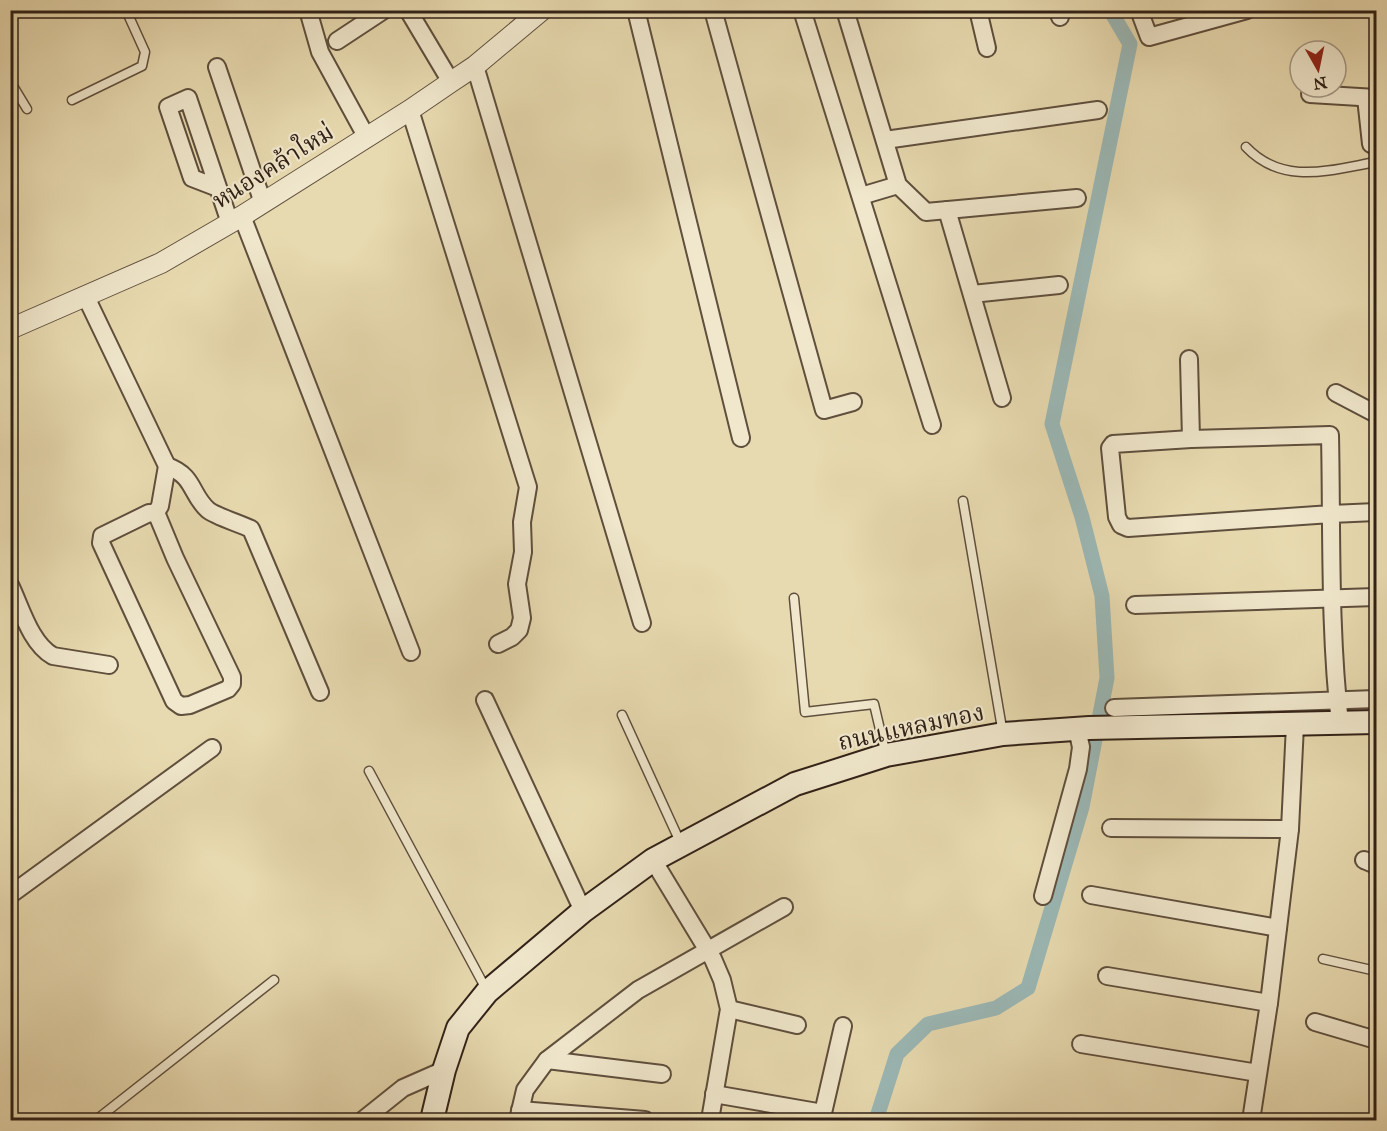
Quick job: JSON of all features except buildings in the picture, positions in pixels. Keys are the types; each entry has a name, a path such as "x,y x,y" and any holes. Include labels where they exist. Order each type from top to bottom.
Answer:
{"main road":[{"name":"ถนนแหลมทอง","path":"432,1120 444,1070 458,1028 488,992 583,911 653,860 795,784 886,755 1003,734 1083,728 1116,718 1295,725 1339,712 1377,722"}],"street":[{"path":"308,10 320,52 367,138"},
{"path":"337,41 359,18 384,10"},
{"path":"408,10 451,82"},
{"name":"หนองคล้าใหม่","path":"10,329 161,263 236,220 367,138 475,66 542,10"},
{"path":"636,10 741,438"},
{"path":"714,10 824,410 853,402"},
{"path":"802,10 932,425"},
{"path":"845,10 898,185 926,212 1077,198"},
{"path":"978,10 987,48"},
{"path":"1138,10 1149,37 1247,10"},
{"path":"475,66 642,623"},
{"path":"217,67 263,203"},
{"path":"1348,96 1371,98 1371,144"},
{"path":"218,188 192,178 168,107 188,98 218,188 236,220 411,652"},
{"path":"410,110 528,487 522,522 523,552 517,584 522,618 519,630 512,637 498,644"},
{"path":"885,140 1098,110"},
{"path":"861,196 898,185"},
{"path":"948,210 1002,399"},
{"path":"972,294 1059,285"},
{"path":"86,297 167,466 160,506 155,513"},
{"path":"1189,359 1191,439"},
{"path":"1336,393 1377,414"},
{"path":"1339,712 1333,598 1331,514 1330,435 1191,439 1113,444 1110,448 1117,517 1121,525 1128,528 1331,514 1377,512"},
{"path":"167,466 177,470 189,480 209,511 251,529 320,692"},
{"path":"149,513 155,513 232,677 232,684 228,689 190,705 182,706 174,701 101,543 102,536 149,513"},
{"path":"10,585 35,638 48,653 53,656 109,665"},
{"path":"1135,605 1377,597"},
{"path":"1116,718 1339,712 1377,699"},
{"path":"485,700 583,911"},
{"path":"1252,1114 1269,1003 1290,829 1295,725"},
{"path":"1043,897 1078,769 1083,728"},
{"path":"10,895 212,748"},
{"path":"1111,828 1290,829"},
{"path":"653,860 707,950 722,980 729,1009 710,1120"},
{"path":"1091,895 1278,928"},
{"path":"645,1120 519,1115 525,1090 548,1060 638,990 784,908"},
{"path":"1107,976 1269,1003"},
{"path":"729,1009 797,1025"},
{"path":"1315,1022 1377,1040"},
{"path":"714,1094 823,1113 843,1026"},
{"path":"1082,1044 1258,1073"},
{"path":"548,1060 662,1074"},
{"path":"363,1120 403,1088 444,1070"}],"lane":[{"path":"72,100 142,66 146,52 126,10"},
{"path":"10,81 27,110"},
{"path":"1246,147 1258,160 1291,172 1308,173 1377,162"},
{"path":"963,501 1003,734"},
{"path":"794,598 806,712 874,704 886,755"},
{"path":"621,715 681,845"},
{"path":"369,771 488,992"},
{"path":"1323,959 1377,971"},
{"path":"96,1120 274,980"}],"waterway":[{"path":"876,1120 897,1054 928,1024 996,1008 1028,988 1082,807 1107,678 1102,596 1082,517 1052,424 1130,44 1110,10"}]}
